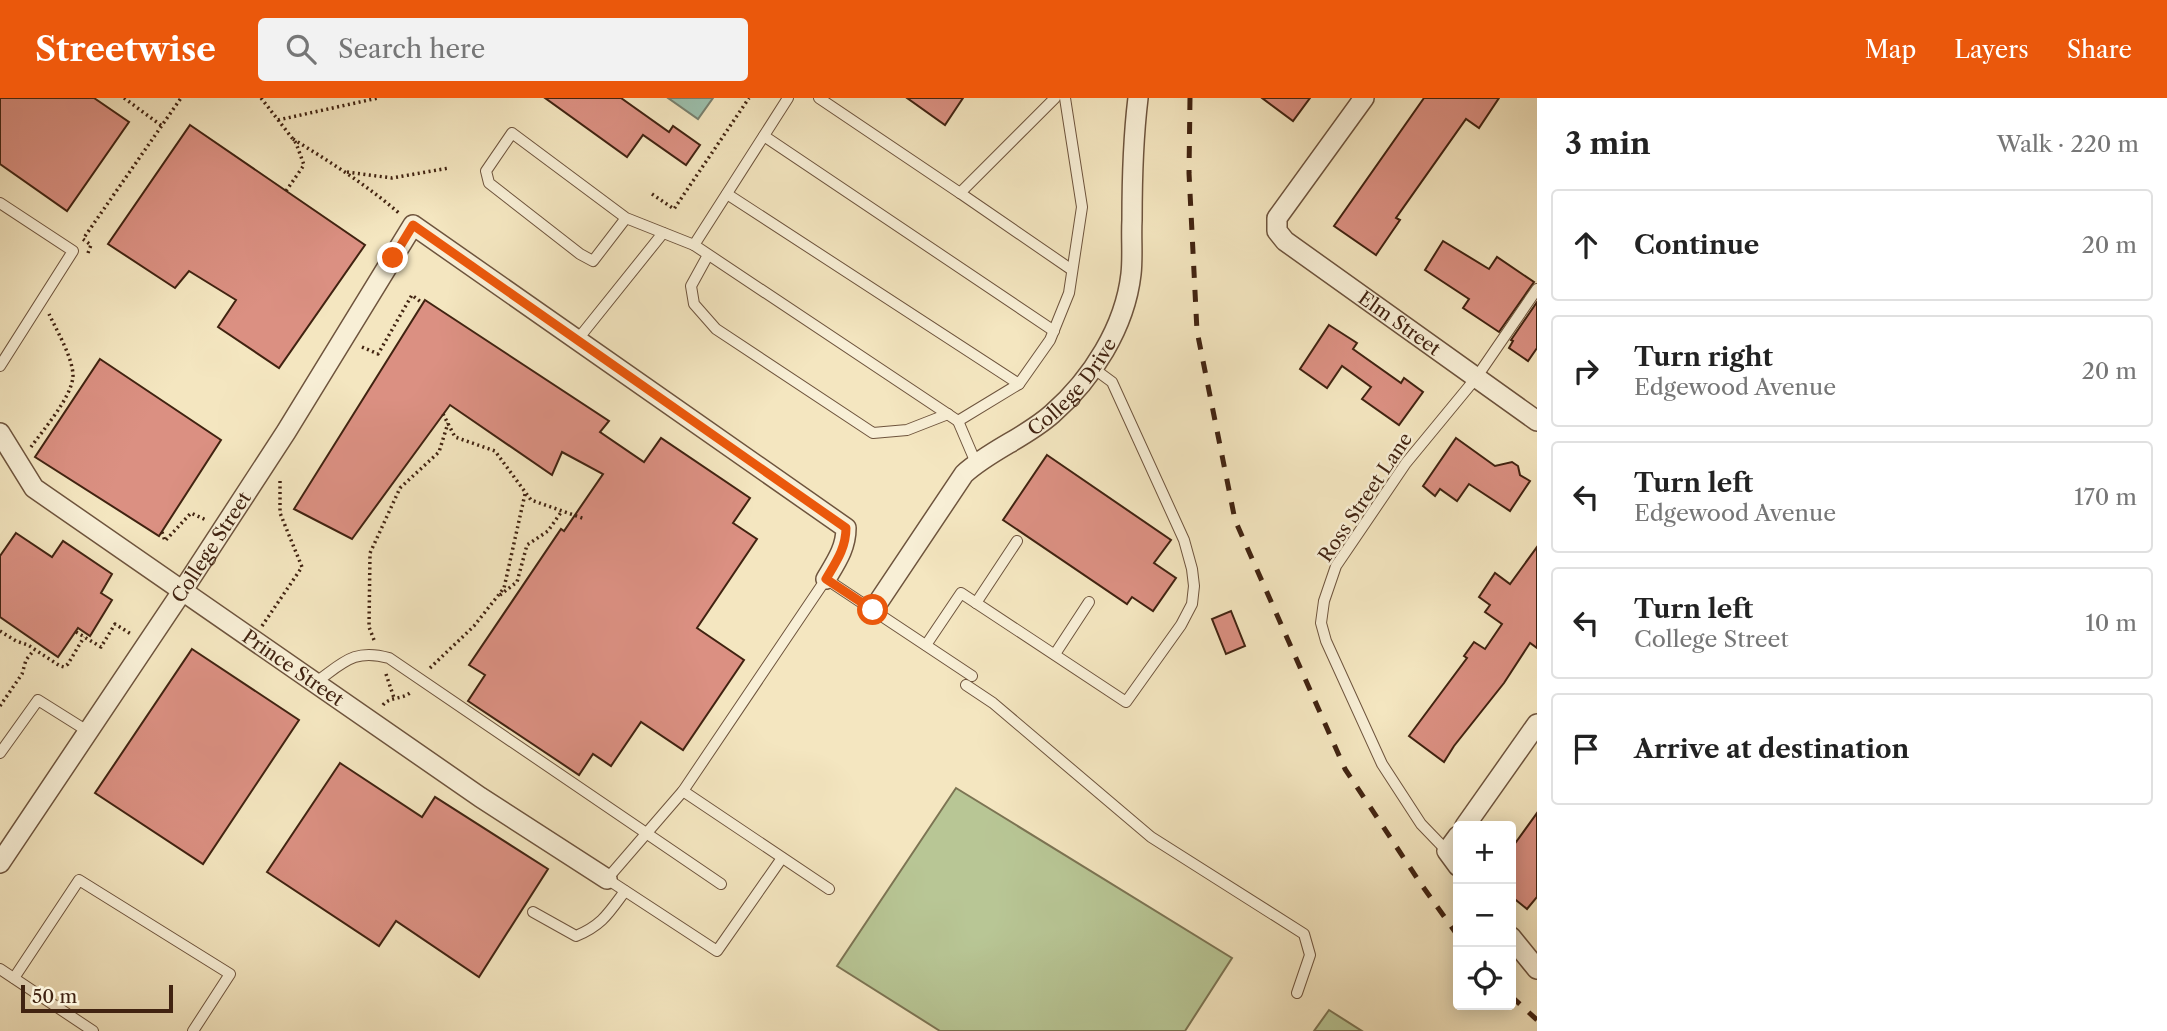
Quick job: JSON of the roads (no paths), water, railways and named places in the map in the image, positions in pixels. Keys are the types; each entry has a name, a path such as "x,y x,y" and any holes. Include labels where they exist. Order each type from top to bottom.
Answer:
{"street":[{"name":"College Drive","path":"873,610 964,474 976,463 1051,415 1076,390 1102,356 1122,312 1131,274 1133,132 1138,98"},
{"name":"Elm Street","path":"1364,98 1277,218 1277,232 1285,241 1537,421"},
{"name":"College Street","path":"0,863 223,530 413,225 578,339"},
{"path":"578,339 846,528 842,552 826,579"},
{"name":"Prince Street","path":"0,433 34,488 480,797 607,879"},
{"path":"1469,821 1537,724"},
{"path":"1516,943 1537,968"}],"lane":[{"path":"694,245 788,98"},
{"path":"819,98 1072,270"},
{"path":"960,193 1055,98"},
{"path":"958,421 1019,384 1050,340 1069,293 1082,207 1065,98"},
{"path":"626,218 593,261 580,254 489,183 486,171 512,133 626,218 694,245 958,421 976,463"},
{"path":"764,136 1054,331"},
{"path":"727,194 1019,384"},
{"path":"0,203 73,251 0,366"},
{"path":"578,339 663,233"},
{"path":"708,255 691,286 694,304 716,329 873,433 906,430 947,414"},
{"name":"Ross Street Lane","path":"1453,849 1421,824 1382,764 1326,641 1321,623 1324,601 1336,566 1406,463 1476,378 1537,289"},
{"path":"926,645 961,593 1126,702 1181,625 1192,604 1194,586 1185,540 1112,382 1093,368"},
{"path":"976,603 1017,541"},
{"path":"782,858 717,951 607,879 683,791 826,579 926,645 1152,837 1304,934 1310,955 1297,993"},
{"path":"1055,654 1088,602"},
{"path":"316,682 351,656 363,653 389,659 721,884"},
{"path":"0,753 38,700 89,732"},
{"path":"683,791 829,888"},
{"path":"14,978 79,880 230,974 193,1031"},
{"path":"533,912 576,936 593,929 605,918 625,891"},
{"path":"0,968 93,1031"}],"railway":[{"path":"1190,98 1189,173 1197,331 1235,520 1345,769 1453,929"},
{"path":"1516,1001 1537,1020"}]}
